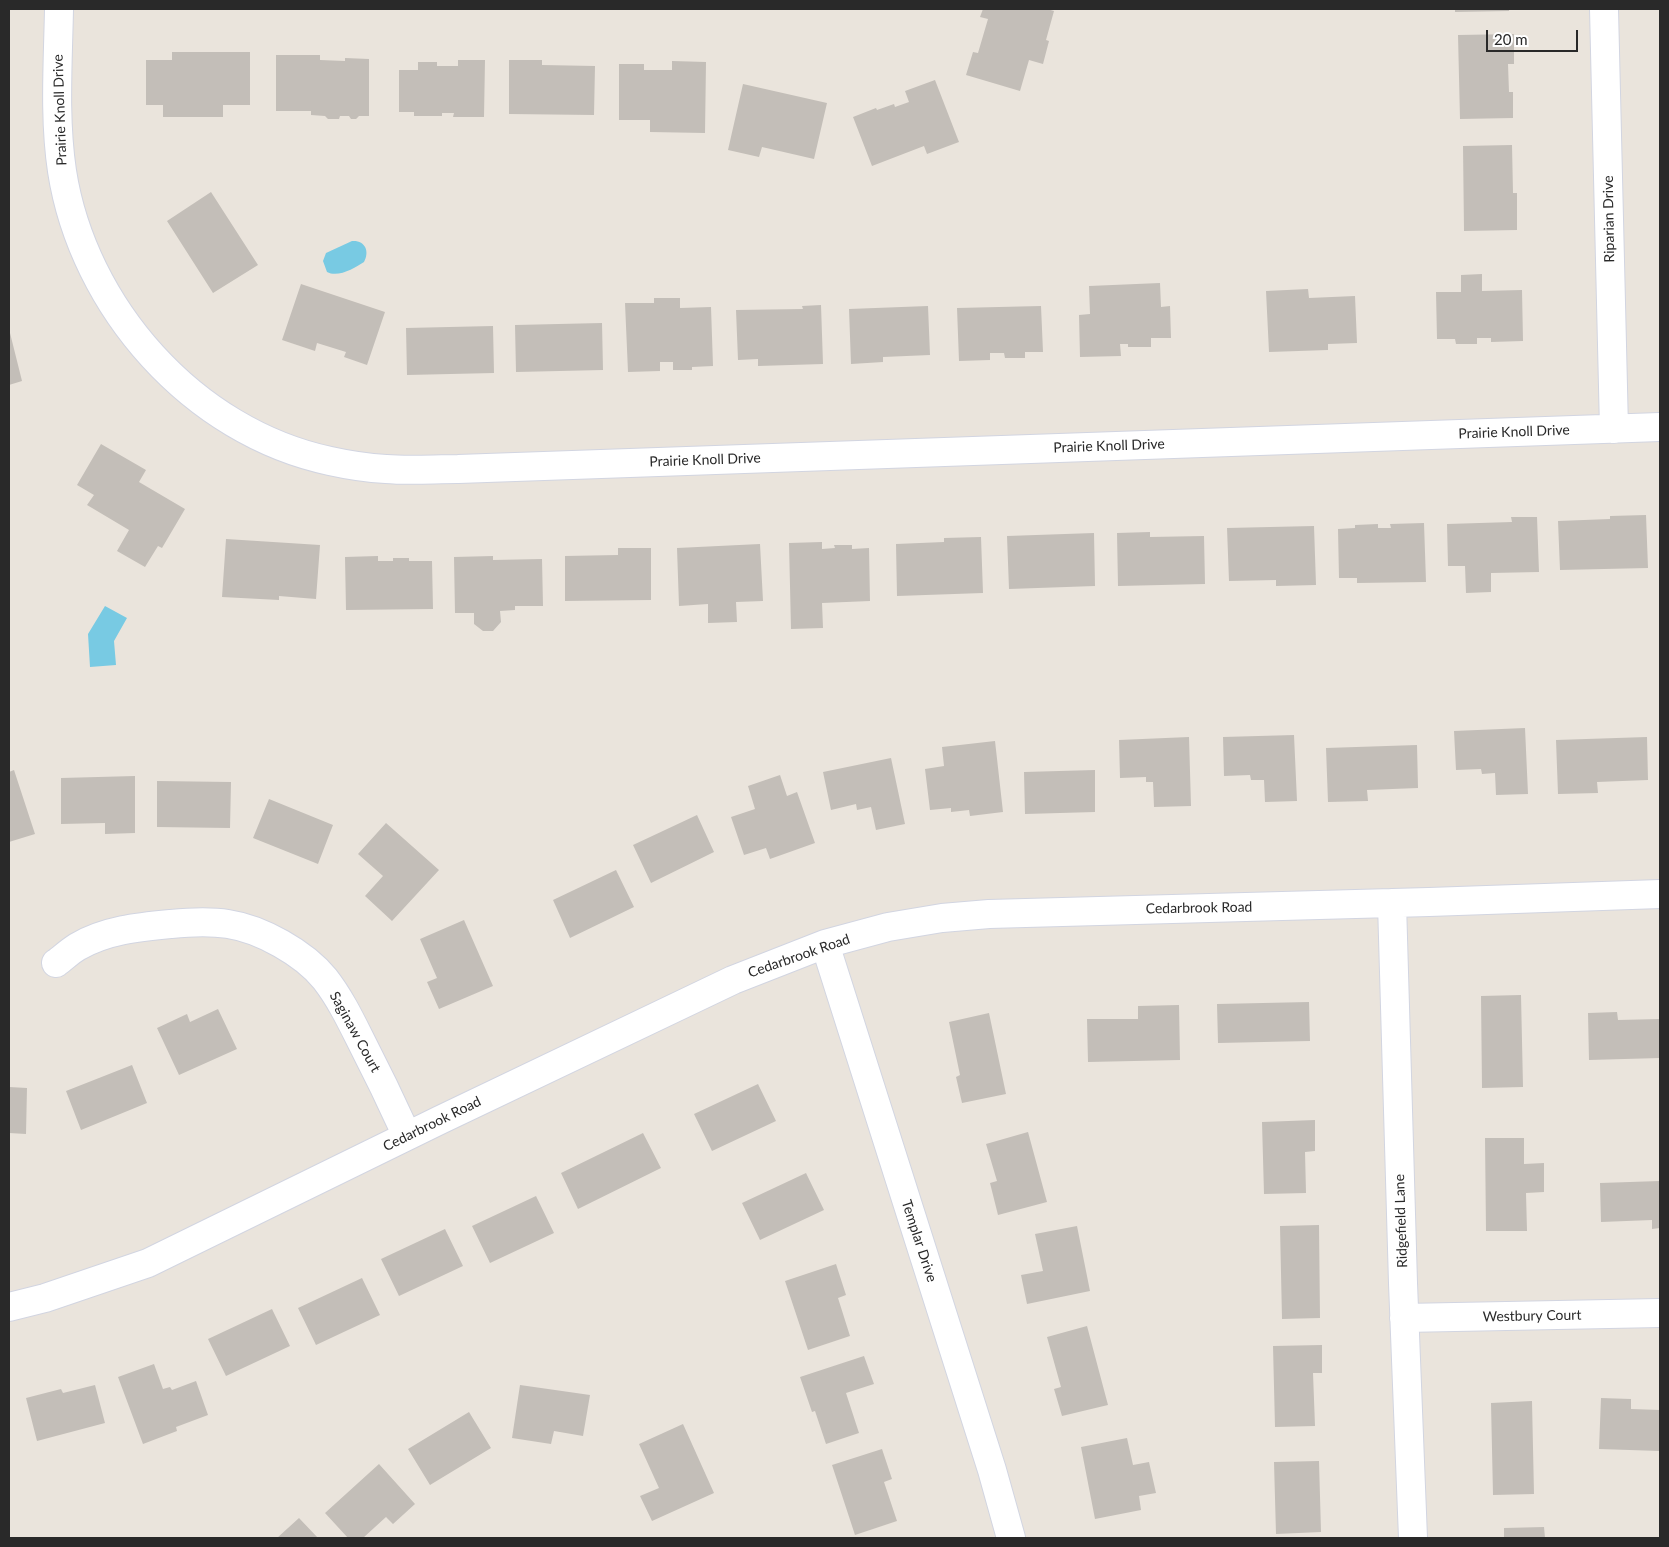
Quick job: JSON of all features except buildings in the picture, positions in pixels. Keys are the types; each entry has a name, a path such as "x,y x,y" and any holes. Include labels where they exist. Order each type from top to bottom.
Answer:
{"street":[{"name":"Prairie Knoll Drive","path":"59,9 59,142 62,171 76,228 92,268 105,291 135,336 162,367 198,398 245,429 283,446 329,461 385,469 458,469 1660,427"},
{"name":"Riparian Drive","path":"1604,9 1614,429"},
{"name":"Cedarbrook Road","path":"9,1307 45,1298 148,1263 406,1136 733,980 825,944 888,927 942,918 989,914 1660,894"},
{"name":"Ridgefield Lane","path":"1392,903 1404,1318 1413,1538"},
{"name":"Saginaw Court","path":"56,963 76,948 99,937 134,927 206,921 254,930 278,942 305,960 324,978 338,998 385,1088 406,1136"},
{"name":"Templar Drive","path":"825,944 986,1451 1011,1538"},
{"name":"Westbury Court","path":"1404,1318 1660,1313"}],"water":[{"path":"352,241 360,242 365,247 366,258 364,262 341,273 331,274 327,272 323,261 326,253"},
{"path":"105,606 127,618 114,641 116,665 90,667 88,634"}]}
